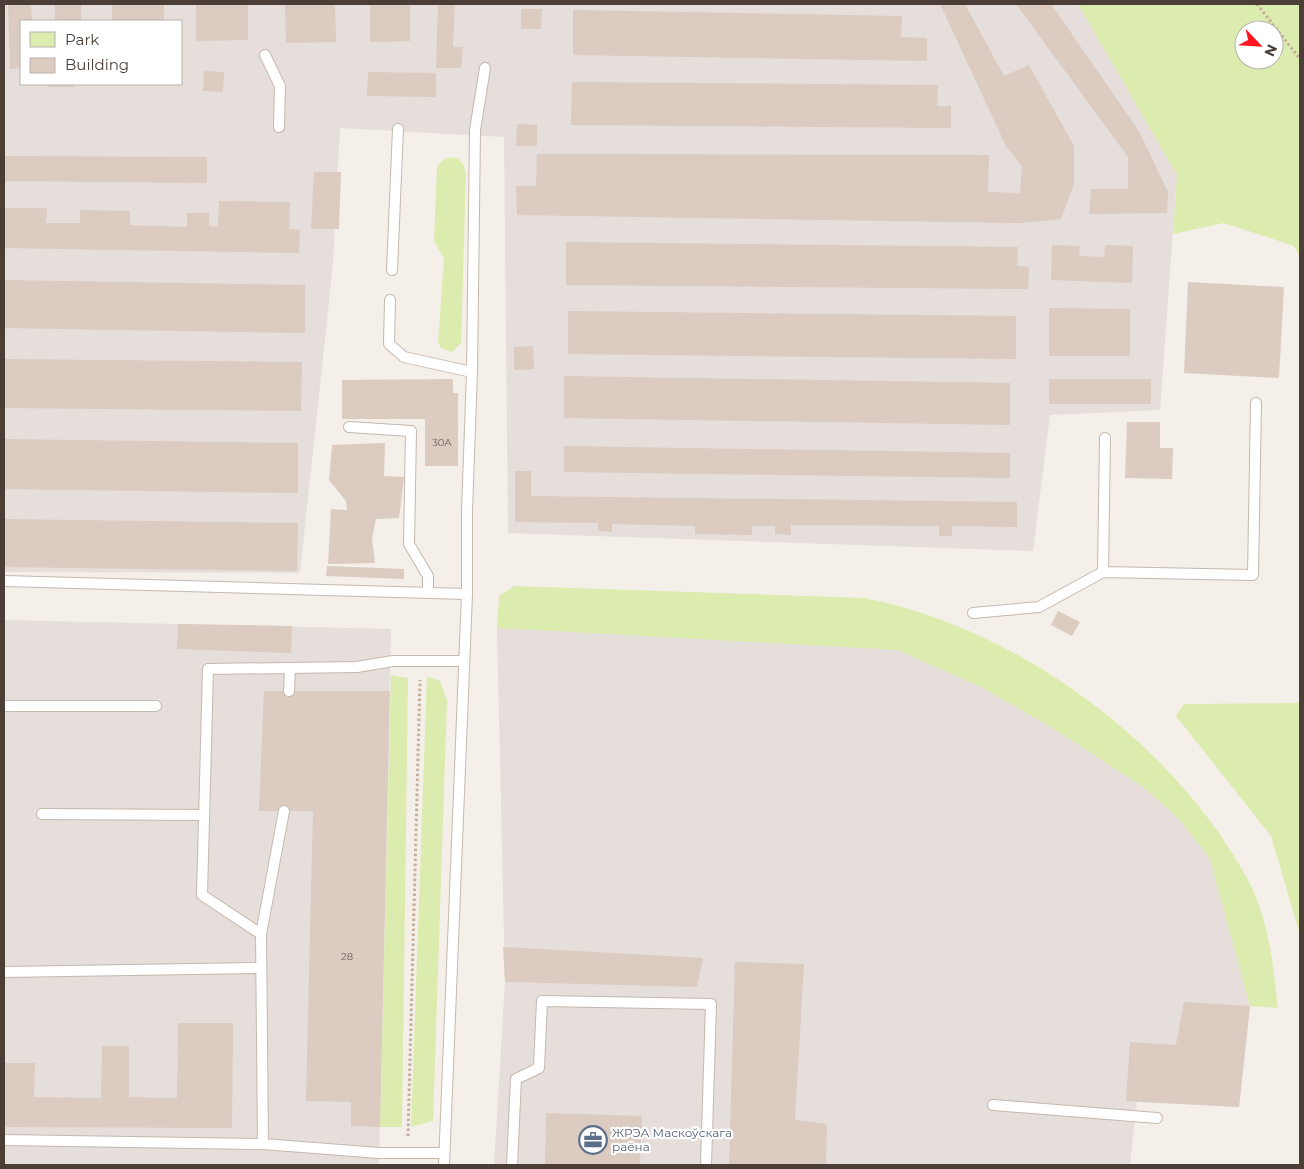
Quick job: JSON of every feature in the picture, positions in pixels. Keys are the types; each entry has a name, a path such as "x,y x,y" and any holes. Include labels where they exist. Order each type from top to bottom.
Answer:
{"lane":[{"path":"265,55 280,86 278,127"},
{"path":"444,1165 467,594 475,130 485,68"},
{"path":"392,270 398,129"},
{"path":"390,300 389,344 404,357 472,372"},
{"path":"973,613 1039,606 1103,572 1253,575 1256,403"},
{"path":"349,427 412,431 408,544 428,576 428,593"},
{"path":"1103,572 1105,438"},
{"path":"4,582 467,594"},
{"path":"261,934 202,895 208,669 357,667 392,661 463,661"},
{"path":"289,691 290,668"},
{"path":"4,706 156,706"},
{"path":"263,1144 261,934 284,811"},
{"path":"42,814 204,815"},
{"path":"4,972 261,968"},
{"path":"512,1165 516,1079 538,1068 542,1001 712,1004 706,1165"},
{"path":"993,1105 1156,1118"},
{"path":"4,1140 263,1144 379,1153 444,1153"}],"path":[{"path":"1257,4 1300,59"},
{"path":"408,1153 420,662"}],"shaded area":[{"path":"4,4 1078,4 1177,175 1160,410 1050,415 1033,551 508,533 504,137 340,128 333,264 300,573 4,572"},
{"path":"4,620 391,629 379,1165 4,1165"},
{"path":"497,628 898,650 983,688 1059,732 1143,787 1178,818 1210,859 1250,1006 1239,1107 1137,1102 1130,1165 494,1165 505,982"}],"green space":[{"path":"1078,4 1300,4 1300,257 1294,246 1224,223 1173,234 1177,175"},
{"path":"450,157 459,159 464,166 466,175 461,343 452,352 441,348 438,342 444,258 434,241 437,167 442,161"},
{"path":"514,586 864,598 921,613 978,635 1033,664 1086,698 1134,738 1178,782 1217,830 1248,880 1261,911 1272,958 1278,1008 1250,1006 1210,859 1178,818 1143,787 1059,732 983,688 898,650 497,628 499,596"},
{"path":"391,675 408,678 402,1127 380,1127"},
{"path":"427,676 440,681 447,700 433,1121 411,1127"},
{"path":"1300,703 1300,935 1271,836 1176,716 1184,704"}],"building":[{"path":"8,4 31,4 32,20 20,20 20,68 10,69"},
{"path":"55,4 81,4 81,20 55,20"},
{"path":"112,4 164,4 164,20 112,20"},
{"path":"196,4 248,4 248,40 196,41"},
{"path":"285,4 335,4 336,42 286,43"},
{"path":"370,4 410,4 410,41 370,42"},
{"path":"438,4 455,4 453,47 463,47 461,68 436,68"},
{"path":"940,4 965,4 1004,76 1029,65 1074,146 1074,184 1061,219 1022,223 517,215 516,186 536,186 537,154 989,155 988,192 1020,193 1022,166 1006,146"},
{"path":"1016,4 1051,4 1139,131 1168,192 1167,213 1089,214 1091,189 1128,189 1128,157"},
{"path":"521,9 542,9 541,29 521,29"},
{"path":"573,10 902,16 901,37 927,38 927,61 573,55"},
{"path":"204,71 224,72 223,92 203,91"},
{"path":"368,72 436,73 436,97 367,96"},
{"path":"572,82 938,85 937,106 951,106 951,128 571,125"},
{"path":"48,85 75,85 74,87 48,87"},
{"path":"517,124 537,125 537,146 516,146"},
{"path":"4,156 207,157 207,183 4,181"},
{"path":"314,172 341,172 339,229 311,229"},
{"path":"219,201 290,202 289,229 300,230 299,253 4,248 4,208 47,208 46,223 80,223 80,210 130,211 130,225 187,227 187,213 209,213 209,226 218,227"},
{"path":"566,242 1018,247 1017,266 1029,267 1028,289 566,285"},
{"path":"1052,245 1080,246 1079,256 1104,257 1105,245 1133,246 1132,283 1051,280"},
{"path":"4,280 305,285 305,333 4,328"},
{"path":"1188,282 1284,287 1279,378 1184,373"},
{"path":"1049,308 1130,309 1130,356 1049,356"},
{"path":"568,311 1016,316 1016,359 568,354"},
{"path":"533,346 534,369 514,370 514,347"},
{"path":"4,359 302,362 301,411 4,408"},
{"path":"564,376 1010,383 1010,425 564,418"},
{"path":"453,379 453,393 458,393 458,466 425,466 425,419 342,419 342,380"},
{"path":"1049,379 1151,379 1151,404 1049,404"},
{"path":"1127,422 1160,422 1160,448 1173,448 1172,479 1125,478"},
{"path":"4,439 298,443 298,493 4,489"},
{"path":"385,443 384,476 404,477 399,518 376,519 372,538 375,563 328,564 331,509 347,510 346,501 329,480 332,445"},
{"path":"564,446 1010,453 1010,478 564,472"},
{"path":"515,471 531,471 531,496 1017,502 1017,527 952,526 952,536 939,536 939,526 791,525 791,535 775,534 775,526 752,526 752,535 695,534 695,526 612,524 612,532 598,531 598,523 515,522"},
{"path":"4,519 298,523 297,571 4,567"},
{"path":"327,566 404,569 404,579 326,576"},
{"path":"1058,611 1080,622 1072,636 1051,625"},
{"path":"178,624 292,626 291,653 177,649"},
{"path":"264,691 390,691 380,1127 351,1126 351,1102 306,1101 313,811 259,811"},
{"path":"503,947 703,958 697,987 505,982"},
{"path":"735,962 804,964 795,1120 827,1124 826,1165 729,1165"},
{"path":"1184,1002 1250,1006 1239,1107 1126,1101 1130,1042 1176,1045"},
{"path":"178,1023 233,1023 232,1128 4,1127 4,1063 35,1063 34,1097 101,1098 102,1046 129,1046 129,1097 177,1098"},
{"name":"ЖРЭА Маскоўскага раёна","path":"546,1113 642,1116 640,1165 545,1165"}],"place":[{"name":"ЖРЭА Маскоўскага раёна","path":"593,1140"}]}
